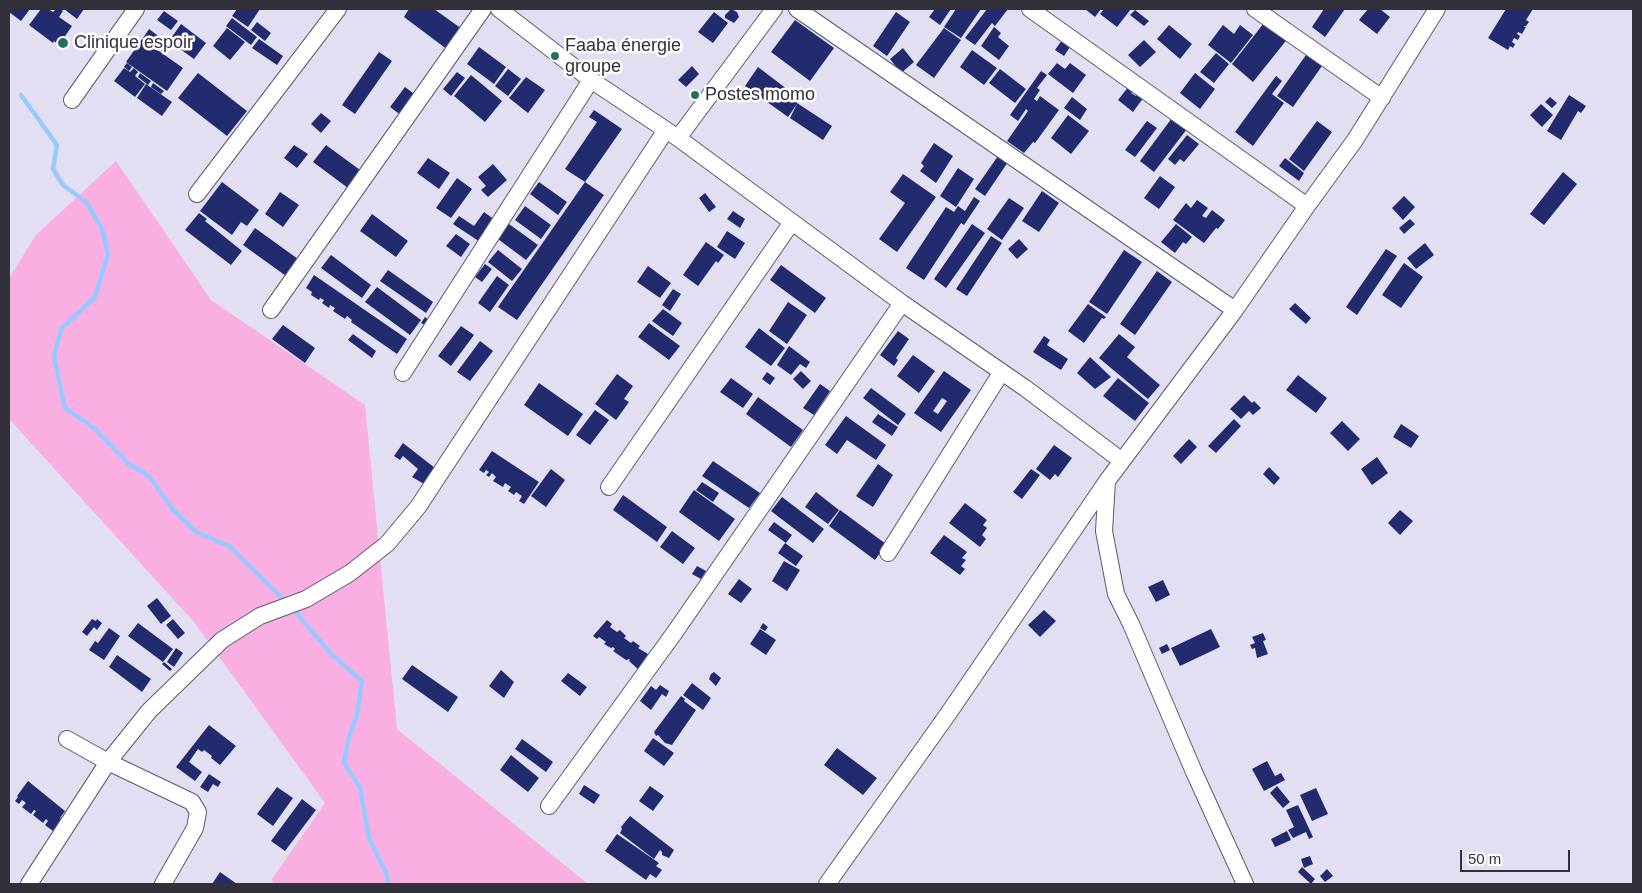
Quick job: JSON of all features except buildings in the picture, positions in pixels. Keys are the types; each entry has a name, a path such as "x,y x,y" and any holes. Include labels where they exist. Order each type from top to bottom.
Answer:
{"street":[{"path":"72,100 136,9"},
{"path":"197,194 338,9"},
{"path":"272,310 483,9"},
{"path":"499,9 591,80 672,134 902,303 1025,388 1122,461"},
{"path":"30,884 108,762 149,712 222,640 260,616 306,599 350,573 387,544 418,507 672,134 774,9"},
{"path":"797,9 1235,310"},
{"path":"1030,9 1307,206"},
{"path":"1255,9 1382,98"},
{"path":"827,884 948,714 1107,480 1235,310 1355,140 1436,9"},
{"path":"403,373 591,80"},
{"path":"609,487 792,222"},
{"path":"549,806 675,632 902,303"},
{"path":"888,553 1002,373"},
{"path":"1107,480 1104,531 1116,594 1131,624 1194,772 1245,884"},
{"path":"67,739 108,762 192,802 198,812 194,828 163,884"}],"shaded area":[{"path":"116,161 211,300 365,405 397,729 588,884 273,884 272,879 325,803 194,622 9,419 9,278 36,235"}],"waterway":[{"path":"21,95 57,145 53,169 63,185 86,202 102,229 108,254 95,297 61,329 54,357 65,408 94,428 129,464 149,476 173,510 196,532 229,546 286,602"},
{"path":"292,608 331,654 362,681 357,715 348,741 344,763 360,788 369,838 387,875 388,884"}],"place":[{"name":"Clinique espoir","path":"63,43"},
{"name":"Faaba énergie groupe","path":"555,56"},
{"name":"Postes momo","path":"695,95"}]}
